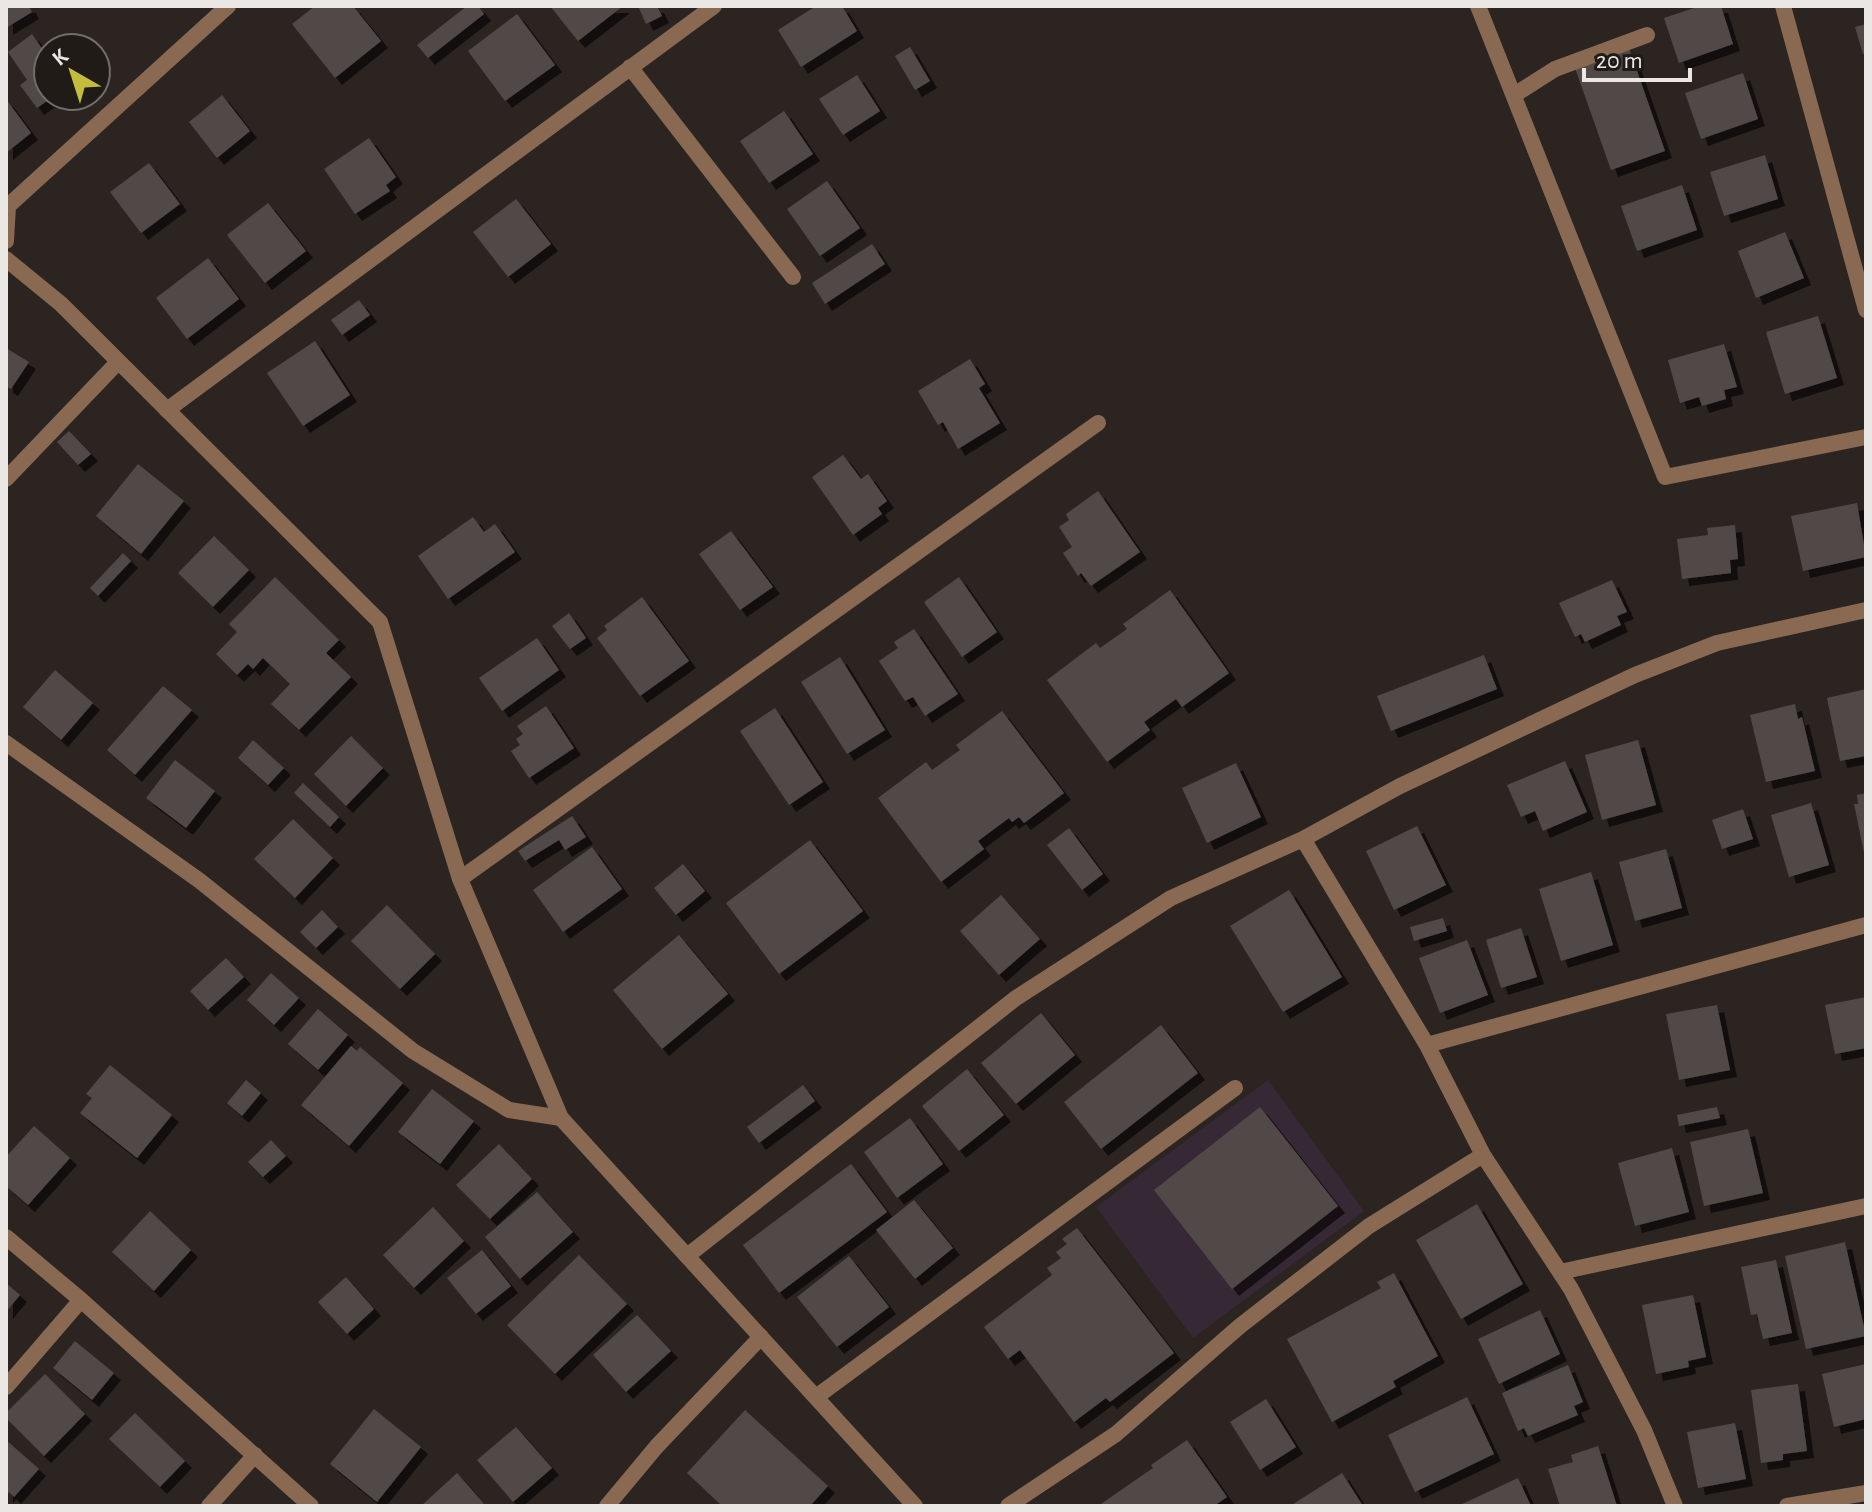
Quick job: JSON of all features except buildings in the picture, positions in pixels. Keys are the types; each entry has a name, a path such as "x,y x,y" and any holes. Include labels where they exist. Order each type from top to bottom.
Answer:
{"street":[{"path":"6,241 8,206 228,6"},
{"path":"167,410 714,6"},
{"path":"1478,6 1665,477 1866,437"},
{"path":"1783,6 1866,310"},
{"path":"1514,95 1555,69 1647,35"},
{"path":"630,67 793,277"},
{"path":"1848,242 1866,237"},
{"path":"6,259 61,304 380,622 460,879 561,1118 915,1506"},
{"path":"6,479 118,362"},
{"path":"460,879 1098,423"},
{"path":"687,1256 1016,998 1171,898 1303,839 1400,786 1635,675 1717,643 1866,610"},
{"path":"6,743 200,881 413,1051 509,1110 561,1118"},
{"path":"1303,839 1427,1045 1483,1155 1571,1289 1644,1430 1675,1506"},
{"path":"1427,1045 1866,925"},
{"path":"816,1397 1235,1088"},
{"path":"1008,1506 1116,1434 1240,1326 1369,1226 1483,1155"},
{"path":"1560,1272 1866,1206"},
{"path":"6,1237 311,1506"},
{"path":"6,1387 81,1300"},
{"path":"607,1506 657,1446 761,1337"},
{"path":"209,1506 255,1455"},
{"path":"1787,1506 1866,1493"}],"shaded area":[{"path":"1268,1080 1364,1211 1193,1338 1096,1207"}]}
